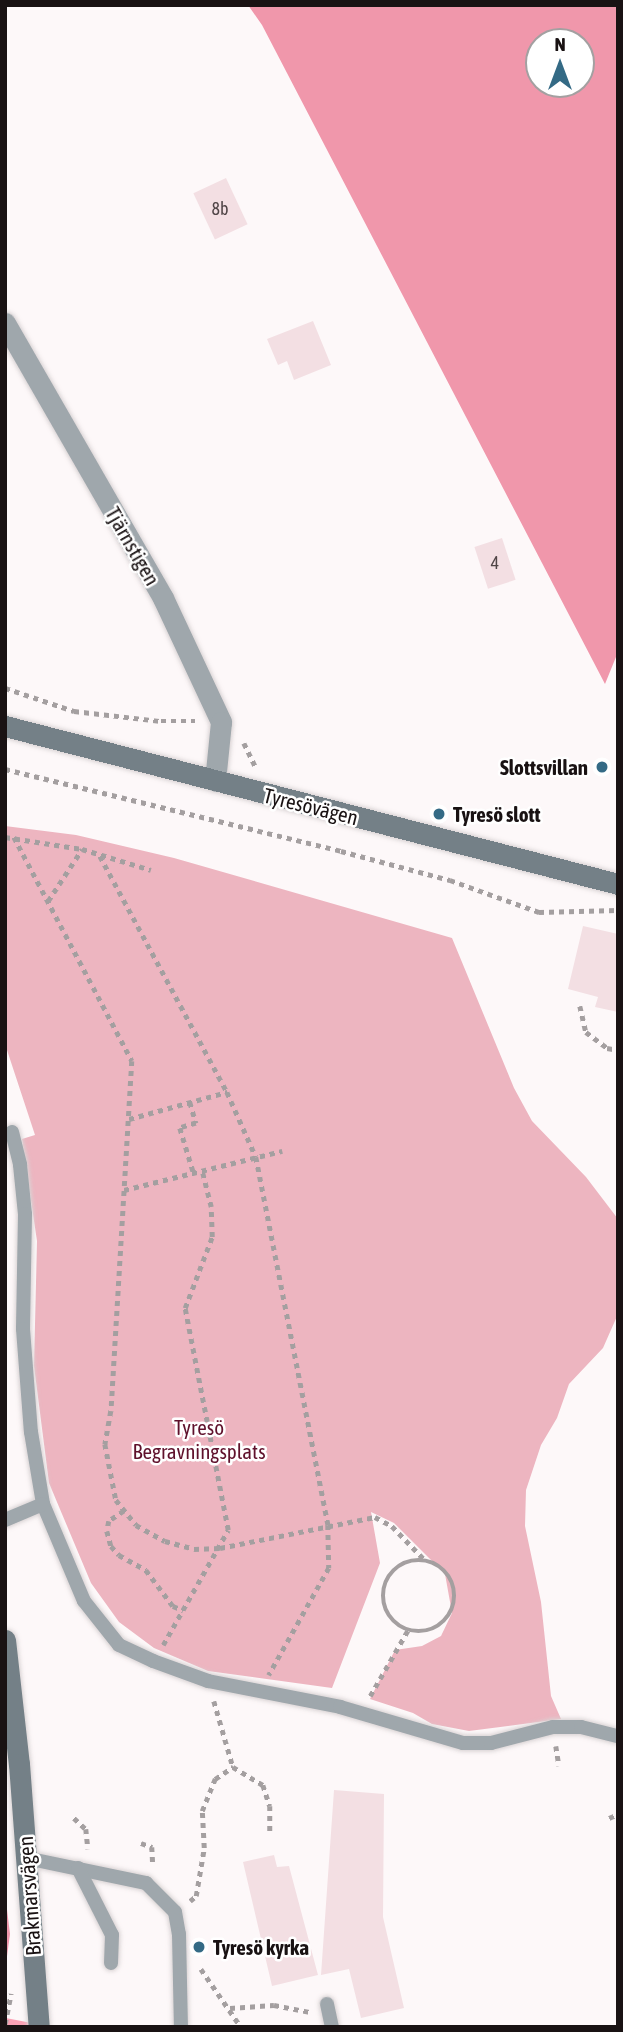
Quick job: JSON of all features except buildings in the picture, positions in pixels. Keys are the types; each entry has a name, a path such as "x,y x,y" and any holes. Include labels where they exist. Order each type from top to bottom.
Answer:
{"main road":[{"name":"Tyresövägen","path":"5,726 618,884"},
{"name":"Brakmarsvägen","path":"5,1640 19,1764 39,2022"}],"street":[{"name":"Tjärnstigen","path":"5,323 163,598 221,722"},
{"path":"215,781 221,722"}],"lane":[{"path":"12,1132 20,1165 24,1214 23,1329 31,1432 43,1504 83,1601 119,1645 208,1681 360,1713 463,1743 491,1743 553,1727 580,1727 618,1736"},
{"path":"5,1520 43,1504"},
{"path":"26,1858 146,1883 176,1912 181,2027"},
{"path":"78,1868 112,1935 111,1963"},
{"path":"321,2008 332,2027"}],"path":[{"path":"5,688 74,711 161,721 221,722 240,728 246,750 259,773"},
{"path":"5,769 450,880 539,912 618,910"},
{"path":"5,837 82,849 151,870"},
{"path":"14,837 132,1061 111,1411 105,1444 116,1500 136,1525 165,1541 194,1549 220,1548 375,1517 392,1526 425,1560 436,1564 452,1581 454,1604 450,1615 432,1630 408,1630 389,1616 383,1594 386,1582 402,1564 425,1560"},
{"path":"48,901 82,849"},
{"path":"100,856 227,1092 256,1159 328,1525 329,1568 260,1692"},
{"path":"580,1006 586,1032 607,1048 618,1050"},
{"path":"129,1119 227,1092"},
{"path":"190,1102 196,1124 180,1128 194,1174"},
{"path":"124,1190 282,1152"},
{"path":"153,1661 228,1531 185,1308 212,1237 211,1207 202,1172"},
{"path":"124,1511 109,1521 107,1531 111,1546 118,1555 146,1570 173,1606 183,1610"},
{"path":"360,1713 408,1630"},
{"path":"208,1681 233,1767 263,1785 270,1806 270,1831"},
{"path":"176,1912 196,1896 204,1848 202,1811 215,1779 233,1767"},
{"path":"609,1818 618,1814"},
{"path":"74,1818 86,1829 88,1849"},
{"path":"141,1843 152,1847 153,1866"},
{"path":"201,1969 241,2027"},
{"path":"230,2008 274,2005 321,2008"},
{"path":"5,2024 7,2013"}],"green space":[{"name":"Tyresö Begravningsplats","path":"5,826 76,835 174,858 452,938 514,1088 532,1121 586,1177 618,1219 618,1314 603,1348 569,1384 557,1418 541,1445 526,1490 525,1526 541,1602 551,1696 561,1719 469,1731 432,1724 413,1713 370,1699 395,1650 422,1646 441,1636 452,1613 445,1574 394,1523 371,1512 380,1563 332,1688 208,1671 154,1648 119,1622 91,1583 49,1483 34,1366 37,1241 22,1139 35,1135 5,1044"}],"shaded area":[{"path":"248,5 618,5 618,652 605,684 262,25"},
{"path":"5,1893 10,1934 5,1971"}],"waterway":[{"path":"5,2022 30,2027"}],"place":[{"name":"Slottsvillan","path":"602,767"},
{"name":"Tyresö slott","path":"439,814"},
{"name":"Tyresö kyrka","path":"199,1947"}]}
